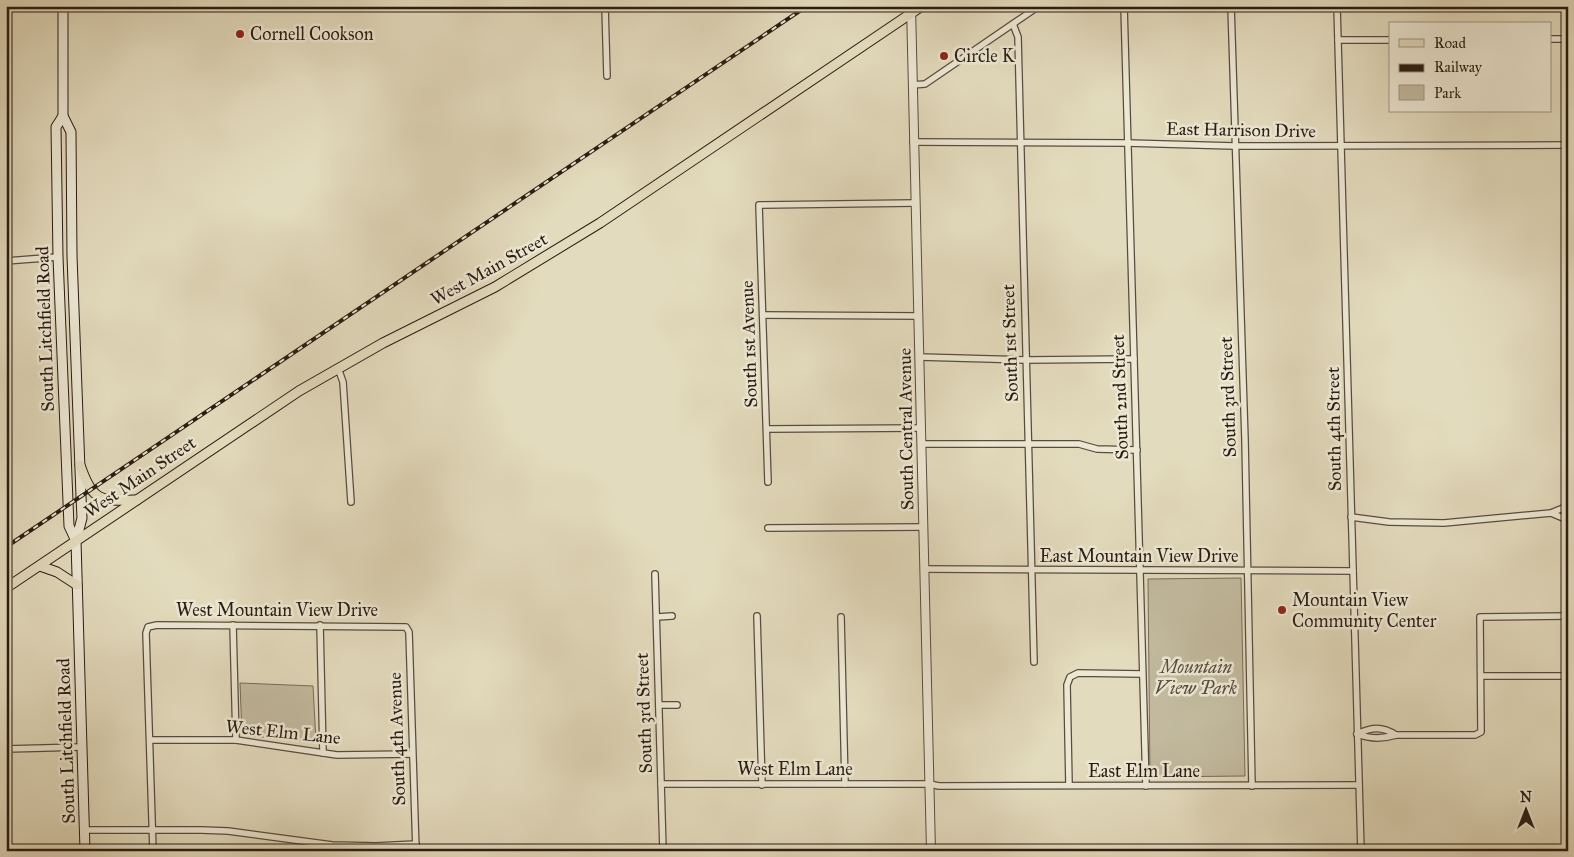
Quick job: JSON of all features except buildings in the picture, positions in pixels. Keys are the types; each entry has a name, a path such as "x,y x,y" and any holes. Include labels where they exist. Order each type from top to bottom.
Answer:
{"main road":[{"name":"South Litchfield Road","path":"63,6 63,116 71,132 72,256 82,518 76,541 85,851"},
{"name":"West Main Street","path":"6,588 256,419 338,368 383,343 496,287 600,223 911,10 922,6"},
{"path":"63,116 56,127 71,132"},
{"name":"South Litchfield Road","path":"56,127 58,257 69,526 76,541"},
{"path":"58,257 72,256"},
{"path":"80,465 90,490 99,498 111,501 137,500"},
{"path":"40,566 57,572 77,585"}],"street":[{"path":"605,6 607,76"},
{"path":"912,85 925,84 1039,6"},
{"name":"South 2nd Street","path":"1124,6 1146,786"},
{"name":"South 3rd Street","path":"1230,6 1245,440 1252,786"},
{"name":"South 4th Street","path":"1337,6 1361,851"},
{"name":"South Central Avenue","path":"911,10 932,851"},
{"name":"South 1st Street","path":"1013,24 1018,37 1034,662"},
{"path":"1552,39 1568,39"},
{"path":"1338,40 1389,40"},
{"name":"East Harrison Drive","path":"913,142 1127,143 1234,146 1568,145"},
{"name":"South 1st Avenue","path":"768,482 759,205 915,203"},
{"path":"6,261 58,257"},
{"path":"763,315 918,316"},
{"path":"920,358 1026,360 1134,359"},
{"path":"338,368 343,382 351,502"},
{"path":"767,429 922,428"},
{"path":"922,444 1079,444 1097,449 1137,450"},
{"path":"1351,518 1389,522 1444,523 1551,513 1568,506"},
{"path":"1551,513 1568,520"},
{"path":"768,528 923,527"},
{"name":"East Mountain View Drive","path":"924,569 1353,571"},
{"name":"South 3rd Street","path":"655,574 663,851"},
{"path":"657,617 672,616"},
{"path":"757,616 762,785"},
{"path":"1357,734 1367,738 1386,738 1396,735 1475,735 1481,732 1480,617 1568,616"},
{"path":"841,617 844,784"},
{"name":"West Mountain View Drive","path":"150,740 146,633 148,627 157,625 406,626"},
{"path":"233,625 236,740"},
{"path":"320,625 323,753"},
{"name":"South 4th Avenue","path":"406,626 409,632 416,848"},
{"path":"1069,785 1068,685 1070,677 1078,673 1142,674"},
{"path":"1481,676 1568,676"},
{"path":"659,705 677,705"},
{"path":"150,740 153,851"},
{"name":"West Elm Lane","path":"150,740 236,740 337,755 412,754"},
{"path":"6,749 82,747"},
{"name":"West Elm Lane","path":"661,784 929,784"},
{"name":"East Elm Lane","path":"929,784 939,786 1359,785"},
{"path":"84,830 228,831 332,845 416,848"}],"green space":[{"name":"Mountain View Park","path":"1241,578 1245,776 1150,777 1148,579"},
{"path":"240,683 313,686 316,742 242,735"}],"railway":[{"path":"6,547 807,6"}],"place":[{"name":"Cornell Cookson","path":"240,34"},
{"name":"Circle K","path":"944,56"},
{"name":"Mountain View Community Center","path":"1282,610"}]}
